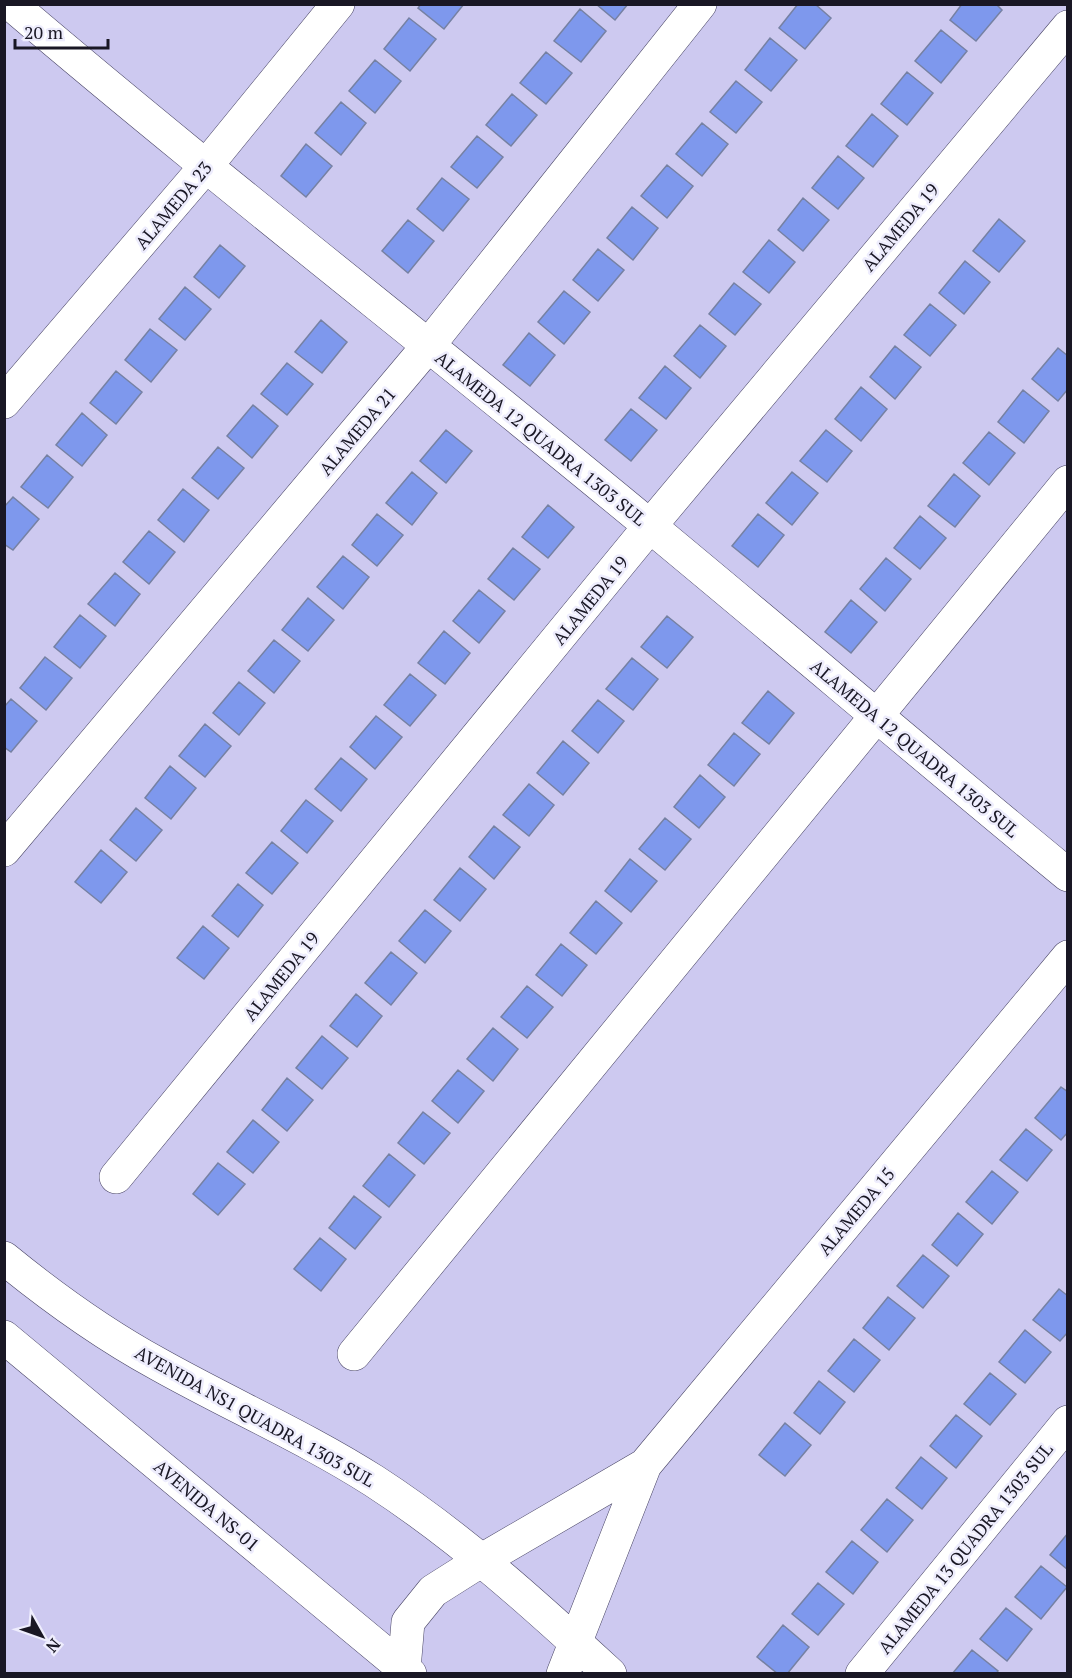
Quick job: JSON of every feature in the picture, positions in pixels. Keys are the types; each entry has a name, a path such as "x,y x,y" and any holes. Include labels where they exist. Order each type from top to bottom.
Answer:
{"street":[{"name":"ALAMEDA 12 QUADRA 1303 SUL","path":"11,4 206,166 650,526 1068,875"},
{"name":"ALAMEDA 23","path":"4,402 206,166 338,4"},
{"name":"ALAMEDA 21","path":"4,850 428,346 700,4"},
{"name":"ALAMEDA 19","path":"116,1177 650,526 1068,27"},
{"path":"354,1354 1068,482"},
{"name":"ALAMEDA 15","path":"645,1466 1068,957"},
{"name":"AVENIDA NS1 QUADRA 1303 SUL","path":"4,1258 38,1286 106,1333 157,1364 375,1482 482,1560 610,1674"},
{"name":"AVENIDA NS-01","path":"4,1337 407,1671"},
{"name":"ALAMEDA 13 QUADRA 1303 SUL","path":"862,1674 1068,1422"},
{"path":"407,1671 408,1622 433,1591 482,1560 645,1466"},
{"path":"563,1674 645,1466"}],"building":[{"path":"421,4 464,4 444,29 418,8"},
{"path":"596,4 628,4 615,20"},
{"path":"798,4 815,4 831,18 805,49 779,28"},
{"path":"962,4 996,4 1002,10 976,41 950,20"},
{"path":"580,9 606,31 581,62 554,41"},
{"path":"409,18 436,39 410,71 384,49"},
{"path":"941,30 967,51 941,83 915,61"},
{"path":"770,38 797,60 771,91 745,70"},
{"path":"546,52 572,73 546,104 520,83"},
{"path":"375,60 401,81 375,113 349,91"},
{"path":"907,72 933,93 907,125 881,104"},
{"path":"736,81 762,102 736,133 710,112"},
{"path":"512,94 537,115 511,146 486,125"},
{"path":"341,102 366,123 341,155 315,133"},
{"path":"872,114 898,136 873,167 846,146"},
{"path":"702,123 728,144 702,176 676,154"},
{"path":"477,136 503,157 477,188 451,167"},
{"path":"306,144 332,166 306,197 281,176"},
{"path":"838,156 864,178 838,209 812,188"},
{"path":"667,165 693,186 667,218 641,196"},
{"path":"442,178 469,199 443,231 417,209"},
{"path":"803,198 829,220 803,251 778,230"},
{"path":"632,207 658,228 633,260 607,238"},
{"path":"999,219 1025,241 999,272 973,251"},
{"path":"408,220 434,241 408,273 382,251"},
{"path":"769,240 795,262 769,293 743,272"},
{"path":"220,245 245,266 219,298 194,277"},
{"path":"598,249 624,270 598,301 573,280"},
{"path":"965,261 990,282 964,314 939,293"},
{"path":"734,283 761,304 735,335 709,314"},
{"path":"185,287 211,309 185,340 159,319"},
{"path":"564,291 590,312 564,344 538,322"},
{"path":"930,304 956,325 930,356 904,335"},
{"path":"321,320 347,342 322,373 295,352"},
{"path":"700,325 726,346 700,378 674,356"},
{"path":"150,329 177,350 151,382 125,360"},
{"path":"529,333 555,355 530,386 503,365"},
{"path":"895,346 921,367 895,399 870,377"},
{"path":"1058,348 1068,356 1068,389 1058,401 1032,379"},
{"path":"287,363 313,384 287,415 261,394"},
{"path":"665,366 691,388 666,419 639,398"},
{"path":"116,371 142,392 116,424 90,403"},
{"path":"861,387 887,409 861,441 835,419"},
{"path":"1023,390 1049,411 1024,443 998,422"},
{"path":"253,405 278,426 252,458 227,436"},
{"path":"631,409 657,430 631,461 605,440"},
{"path":"82,413 107,435 82,466 56,445"},
{"path":"446,430 472,451 446,483 420,461"},
{"path":"826,430 852,451 827,482 800,461"},
{"path":"989,432 1015,453 989,485 963,463"},
{"path":"218,447 244,468 218,499 192,478"},
{"path":"47,455 73,477 48,508 21,487"},
{"path":"412,472 437,493 412,525 386,503"},
{"path":"792,472 818,493 792,525 766,503"},
{"path":"954,474 980,496 955,527 928,506"},
{"path":"183,489 209,510 184,542 158,520"},
{"path":"13,497 39,519 13,550 4,544 4,507"},
{"path":"548,505 574,527 548,558 522,537"},
{"path":"377,514 403,535 377,566 352,545"},
{"path":"758,514 784,535 758,567 732,546"},
{"path":"920,516 946,538 920,569 894,548"},
{"path":"149,531 175,552 149,584 123,562"},
{"path":"513,548 540,569 514,600 488,579"},
{"path":"343,556 369,577 343,609 317,587"},
{"path":"886,558 911,579 885,611 860,589"},
{"path":"115,573 140,594 115,626 88,604"},
{"path":"479,590 505,611 479,643 453,621"},
{"path":"308,598 334,620 308,651 282,630"},
{"path":"851,600 877,622 851,653 825,632"},
{"path":"80,615 106,636 80,668 54,647"},
{"path":"667,616 693,637 667,668 641,647"},
{"path":"444,631 470,653 445,684 418,663"},
{"path":"274,640 300,661 274,693 248,671"},
{"path":"45,657 72,678 46,710 20,688"},
{"path":"632,658 658,679 633,710 606,689"},
{"path":"410,674 436,695 410,726 384,705"},
{"path":"239,682 265,703 239,735 213,713"},
{"path":"768,691 794,713 769,744 742,723"},
{"path":"11,699 37,721 11,752 4,747 4,707"},
{"path":"598,700 624,721 598,753 572,731"},
{"path":"376,716 402,737 375,769 350,747"},
{"path":"205,724 231,746 205,777 179,756"},
{"path":"734,733 760,754 734,786 708,765"},
{"path":"563,741 589,763 563,795 537,773"},
{"path":"341,758 367,779 341,811 315,789"},
{"path":"170,766 196,788 171,819 145,798"},
{"path":"700,775 725,797 699,828 674,807"},
{"path":"529,784 554,805 529,836 503,815"},
{"path":"306,800 333,821 307,853 281,831"},
{"path":"136,808 162,830 136,861 110,840"},
{"path":"665,818 691,839 665,870 639,849"},
{"path":"494,826 520,847 494,879 469,857"},
{"path":"272,842 298,863 272,894 246,873"},
{"path":"101,850 127,872 101,903 75,882"},
{"path":"630,859 657,881 631,912 605,891"},
{"path":"460,868 486,889 460,921 434,900"},
{"path":"238,884 263,905 238,937 212,916"},
{"path":"596,901 622,923 596,954 570,933"},
{"path":"425,910 451,931 425,963 399,941"},
{"path":"203,926 229,948 204,979 177,958"},
{"path":"561,944 587,965 562,996 536,975"},
{"path":"391,952 417,973 391,1005 365,983"},
{"path":"527,986 553,1007 527,1038 501,1017"},
{"path":"356,994 382,1016 357,1047 330,1026"},
{"path":"493,1028 518,1049 493,1081 467,1059"},
{"path":"322,1036 348,1058 322,1089 296,1068"},
{"path":"458,1070 484,1091 458,1123 432,1101"},
{"path":"287,1078 313,1100 287,1131 262,1110"},
{"path":"1061,1087 1068,1092 1068,1132 1061,1140 1035,1118"},
{"path":"423,1112 450,1133 424,1164 398,1143"},
{"path":"253,1120 279,1142 253,1173 227,1152"},
{"path":"1026,1129 1052,1150 1027,1181 1000,1160"},
{"path":"389,1154 415,1175 389,1207 363,1186"},
{"path":"218,1163 245,1184 218,1215 193,1194"},
{"path":"992,1171 1018,1192 992,1224 966,1202"},
{"path":"354,1196 381,1217 355,1249 329,1228"},
{"path":"958,1213 983,1234 957,1266 932,1245"},
{"path":"320,1238 346,1259 321,1291 294,1269"},
{"path":"923,1255 949,1276 923,1308 897,1286"},
{"path":"1059,1289 1068,1296 1068,1332 1060,1341 1033,1320"},
{"path":"888,1297 915,1318 889,1350 863,1328"},
{"path":"1025,1330 1051,1352 1025,1383 999,1362"},
{"path":"854,1339 880,1360 854,1392 828,1371"},
{"path":"990,1373 1016,1394 990,1425 964,1404"},
{"path":"819,1381 845,1402 820,1434 794,1413"},
{"path":"956,1415 982,1436 956,1468 930,1446"},
{"path":"785,1423 811,1445 785,1476 759,1455"},
{"path":"921,1457 947,1478 922,1509 896,1488"},
{"path":"887,1499 913,1520 887,1552 861,1530"},
{"path":"1068,1533 1068,1570 1050,1555"},
{"path":"852,1541 878,1562 853,1594 826,1572"},
{"path":"1041,1566 1067,1587 1041,1619 1015,1597"},
{"path":"818,1583 844,1604 818,1635 792,1614"},
{"path":"1006,1608 1032,1629 1007,1661 980,1639"},
{"path":"783,1625 809,1647 787,1674 778,1674 757,1657"},
{"path":"972,1650 998,1671 996,1674 952,1674"}]}
